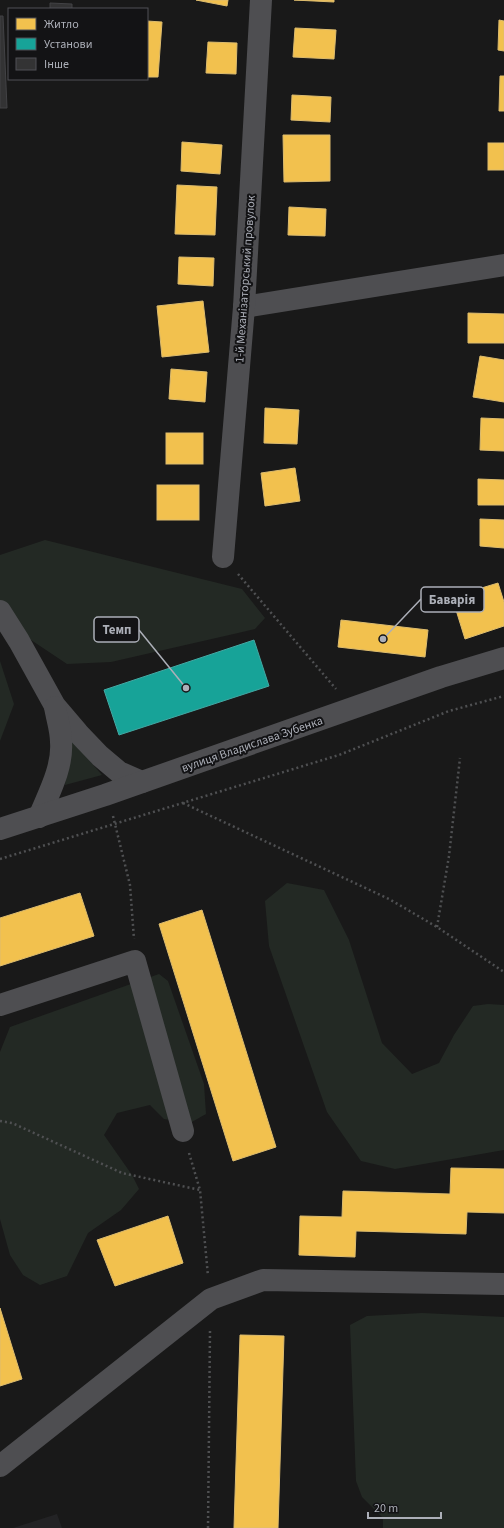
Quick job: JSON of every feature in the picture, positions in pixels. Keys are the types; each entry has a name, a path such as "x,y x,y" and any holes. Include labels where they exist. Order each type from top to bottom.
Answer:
{"street":[{"name":"1-й Механізаторський провулок","path":"223,557 244,307 261,0"},
{"path":"244,307 504,265"},
{"path":"0,611 19,641 55,706 78,734 119,772 142,782"},
{"name":"вулиця Владислава Зубенка","path":"0,829 105,795 309,723 504,658"},
{"path":"39,816 51,789 59,762 61,742 55,706"},
{"path":"0,1005 135,961 183,1131"},
{"path":"0,1466 211,1300 263,1280 504,1284"}],"path":[{"path":"223,557 354,709"},
{"path":"0,859 339,755 449,711 504,696"},
{"path":"437,927 449,856 460,758"},
{"path":"105,795 116,823 130,885 135,961"},
{"path":"183,803 388,899 437,927 504,972"},
{"path":"0,1121 12,1123 122,1173 200,1190"},
{"path":"183,1131 200,1190 211,1300 208,1528"}],"shaded area":[{"path":"45,540 242,589 265,618 255,629 238,633 111,662 67,664 7,624 0,630 0,555"},
{"path":"0,661 14,704 0,741"},
{"path":"70,738 102,775 65,785"},
{"path":"287,883 324,890 349,940 382,1043 412,1074 439,1063 454,1035 473,1006 488,1004 504,1005 504,1150 395,1169 361,1161 327,1112 269,946 265,901"},
{"path":"159,974 168,981 204,1084 206,1114 190,1123 164,1119 150,1105 117,1113 104,1135 132,1175 139,1189 121,1210 88,1233 67,1276 40,1285 23,1275 10,1255 0,1219 0,1052 10,1027"},
{"path":"422,1313 504,1317 504,1528 383,1528 383,1518 362,1497 356,1481 350,1325 367,1316"},
{"path":"57,1514 62,1528 13,1528"}],"building: Житло":[{"path":"196,0 228,0 227,6"},
{"path":"294,0 334,0 334,2"},
{"path":"499,20 504,21 504,51 498,50"},
{"path":"148,21 162,22 158,77 148,77"},
{"path":"295,28 336,30 334,59 293,57"},
{"path":"208,42 237,43 236,74 206,73"},
{"path":"500,76 504,76 504,111 499,111"},
{"path":"292,95 331,97 330,122 291,120"},
{"path":"283,135 330,135 330,181 284,182"},
{"path":"182,142 222,145 220,174 181,171"},
{"path":"488,143 504,143 504,170 488,170"},
{"path":"177,185 217,187 215,235 175,234"},
{"path":"289,207 326,209 325,236 288,235"},
{"path":"179,257 214,258 213,286 178,284"},
{"path":"203,301 209,352 162,357 157,306"},
{"path":"468,313 504,314 504,343 468,343"},
{"path":"480,356 504,360 504,402 473,397"},
{"path":"171,369 207,372 205,402 169,399"},
{"path":"265,408 299,410 297,444 264,443"},
{"path":"481,418 504,419 504,451 480,450"},
{"path":"166,433 203,433 203,464 166,464"},
{"path":"295,468 300,501 265,506 261,473"},
{"path":"478,479 504,480 504,505 478,505"},
{"path":"157,485 199,485 199,520 157,520"},
{"path":"480,519 504,520 504,548 480,546"},
{"path":"498,583 504,602 504,626 465,639 452,597"},
{"path":"341,620 428,630 425,657 338,647"},
{"path":"80,893 94,936 0,966 0,918"},
{"path":"202,910 276,1147 233,1161 159,924"},
{"path":"451,1168 504,1169 504,1213 467,1212 466,1234 356,1231 355,1257 299,1255 300,1216 342,1217 343,1191 450,1194"},
{"path":"168,1216 183,1263 115,1286 97,1240"},
{"path":"0,1308 22,1379 0,1386"},
{"path":"240,1335 284,1336 278,1528 234,1528"}],"building: Установи":[{"path":"254,640 269,686 119,735 104,690"}],"building: Інше":[{"path":"50,3 72,4 72,8 50,8"},
{"path":"0,16 3,16 7,108 0,108"}],"place":[{"name":"Баварія","path":"383,639"},
{"name":"Темп","path":"186,688"}]}
